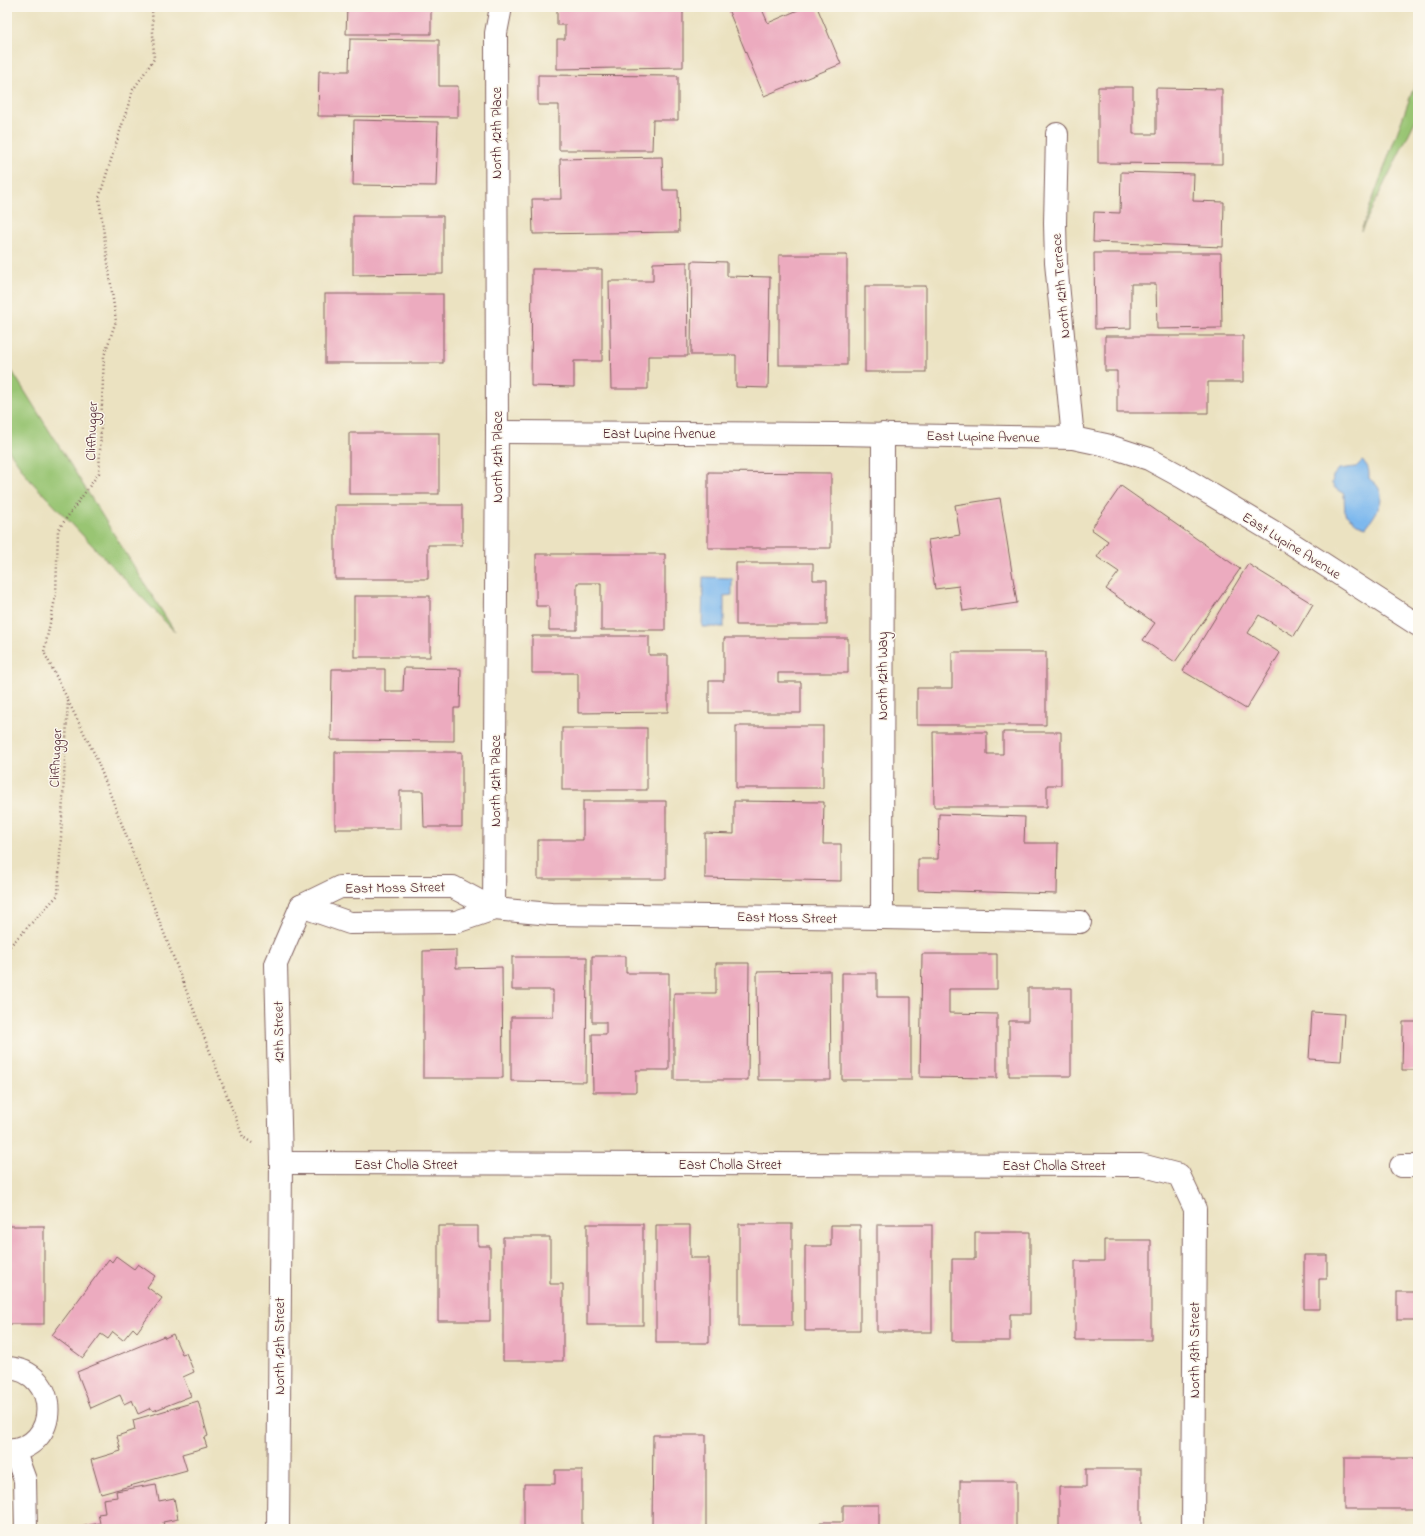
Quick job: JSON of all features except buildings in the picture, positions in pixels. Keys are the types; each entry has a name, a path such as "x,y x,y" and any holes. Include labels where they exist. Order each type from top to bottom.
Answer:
{"street":[{"name":"North 12th Place","path":"494,908 497,432 496,33 501,7"},
{"name":"North 12th Terrace","path":"1057,134 1055,223 1056,263 1073,438"},
{"name":"East Lupine Avenue","path":"497,432 883,434 1073,438 1106,445 1149,459 1277,534 1418,625"},
{"name":"North 12th Way","path":"882,918 883,434"},
{"name":"East Moss Street","path":"301,906 340,887 453,887 494,908 551,914 1080,922"},
{"name":"East Moss Street","path":"301,906 350,923 456,922 494,908"},
{"name":"12th Street","path":"280,1164 276,964 301,906"},
{"name":"East Cholla Street","path":"280,1164 1141,1165 1179,1175"},
{"name":"North 12th Street","path":"278,1529 280,1164"},
{"name":"North 13th Street","path":"1179,1175 1195,1208 1193,1529"},
{"path":"7,1368 26,1372 34,1378 44,1390 48,1406 47,1420 42,1432 30,1444 11,1451 25,1480 26,1529"}],"path":[{"name":"Cliffhugger","path":"7,949 58,895 68,700 44,652 56,594 58,530 99,473 104,356 116,322 99,198 133,90 154,59 152,7"},
{"path":"68,700 95,755 243,1137 280,1164"}],"green space":[{"path":"1418,76 1418,115 1361,231"},
{"path":"7,363 175,632 29,479 7,448"}],"water":[{"path":"1362,461 1367,466 1369,470 1369,478 1377,486 1381,497 1380,503 1373,518 1366,527 1357,524 1345,514 1344,494 1336,489 1332,484 1333,476 1339,469 1356,467"},
{"path":"703,577 732,578 732,595 724,596 724,627 702,627"}]}
